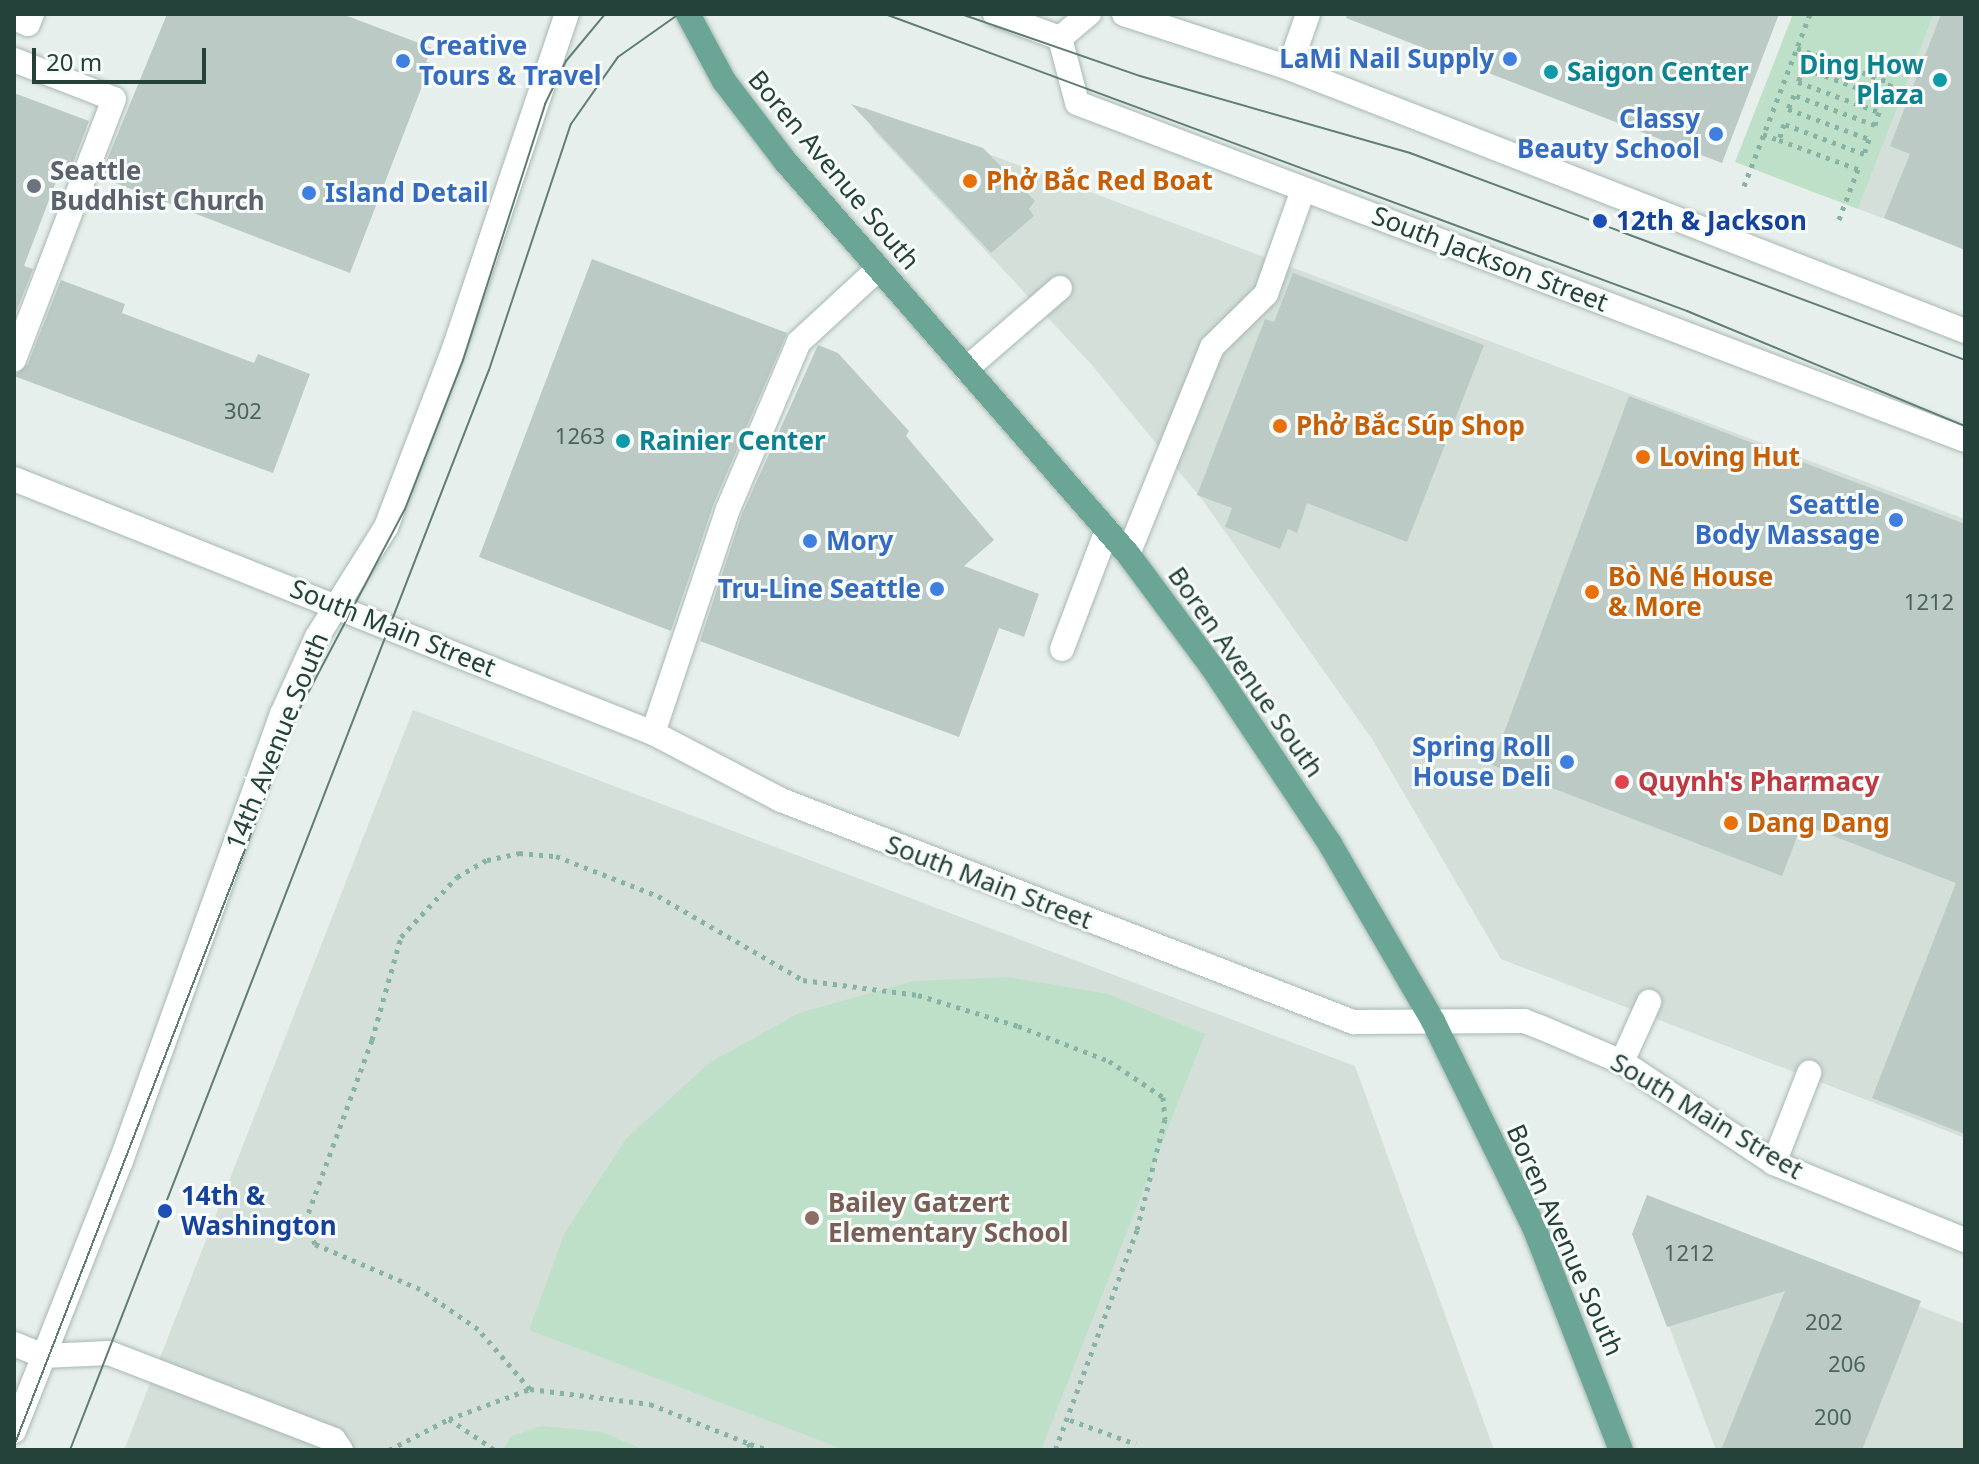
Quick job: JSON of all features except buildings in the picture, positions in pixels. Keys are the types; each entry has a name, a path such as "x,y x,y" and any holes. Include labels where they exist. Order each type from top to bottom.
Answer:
{"main road":[{"name":"Boren Avenue South","path":"688,14 724,81 878,269 1128,554 1212,667 1330,844 1433,1021 1534,1227 1621,1450"}],"street":[{"path":"14,18 28,24 32,14"},
{"name":"14th Avenue South","path":"14,1431 121,1161 262,765 336,604 392,512 454,349 567,14"},
{"path":"995,14 1060,38 1089,14"},
{"path":"1124,14 1289,68 1965,331"},
{"path":"1289,68 1308,14"},
{"name":"South Jackson Street","path":"1060,38 1077,103 1965,440"},
{"path":"14,60 114,99 14,359"},
{"path":"1128,554 1212,347 1266,294 1303,190"},
{"path":"653,733 728,509 799,342 878,269"},
{"path":"966,369 1060,288"},
{"name":"South Main Street","path":"14,479 336,604 653,733 781,800 1353,1022 1524,1021 1622,1062 1774,1163 1965,1240"},
{"path":"1062,649 1107,530"},
{"path":"1622,1062 1649,1002"},
{"path":"1774,1163 1809,1073"},
{"path":"14,1344 43,1356 109,1353 334,1440 341,1450"}],"path":[{"path":"1744,186 1810,14"},
{"path":"1797,48 1891,83 1885,98 1804,68 1798,82"},
{"path":"1785,77 1879,112 1875,125 1794,95 1788,109"},
{"path":"1775,104 1869,139 1864,154 1784,124 1779,140"},
{"path":"1763,134 1858,169 1838,222"},
{"path":"530,1389 478,1329 420,1289 315,1244 305,1222 372,1040 401,937 457,877 487,860 519,853 556,856 658,896 803,980 918,995 1018,1026 1109,1061 1163,1097 1165,1119 1137,1230 1070,1420 1055,1450"},
{"path":"389,1450 449,1419 530,1389 650,1404 768,1450"},
{"path":"449,1419 495,1450"},
{"path":"1070,1420 1136,1444"},
{"path":"748,1443 752,1450"}],"shaded area":[{"name":"Ding How Plaza","path":"1934,14 1965,14 1965,248 1858,209"},
{"path":"863,107 1965,519 1965,1138 1501,959 1372,739 1204,502 1091,364 874,131"},
{"name":"Bailey Gatzert Elementary School","path":"413,710 1355,1066 1494,1450 124,1450"},
{"path":"1656,1205 1965,1324 1965,1450 1716,1450 1639,1247"}],"green space":[{"path":"1793,14 1934,14 1858,209 1735,162"},
{"path":"1008,977 1108,994 1205,1034 1041,1450 845,1450 529,1330 565,1232 626,1139 709,1063 799,1013 913,981"},
{"path":"542,1426 602,1432 645,1450 503,1450 511,1436"}],"tram line":[{"path":"14,1446 299,710 405,509 463,360 545,104 566,61 605,14"},
{"path":"70,1450 489,370 571,124 618,57 679,14"},
{"path":"885,14 1687,311 1965,426"},
{"path":"961,14 1140,76 1410,153 1965,360"}],"place":[{"name":"LaMi Nail Supply","path":"1510,59"},
{"name":"Creative Tours & Travel","path":"403,61"},
{"name":"Saigon Center","path":"1551,72"},
{"name":"Ding How Plaza","path":"1940,80"},
{"name":"Classy Beauty School","path":"1716,134"},
{"name":"Phở Bắc Red Boat","path":"970,181"},
{"name":"Seattle Buddhist Church","path":"34,186"},
{"name":"Island Detail","path":"309,193"},
{"name":"12th & Jackson","path":"1600,221"},
{"name":"Phở Bắc Súp Shop","path":"1280,426"},
{"name":"Rainier Center","path":"623,441"},
{"name":"Loving Hut","path":"1643,457"},
{"name":"Seattle Body Massage","path":"1896,520"},
{"name":"Mory","path":"810,541"},
{"name":"Tru-Line Seattle","path":"937,589"},
{"name":"Bò Né House & More","path":"1592,592"},
{"name":"Spring Roll House Deli","path":"1567,762"},
{"name":"Quynh's Pharmacy","path":"1622,782"},
{"name":"Dang Dang","path":"1731,823"},
{"name":"14th & Washington","path":"165,1211"},
{"name":"Bailey Gatzert Elementary School","path":"812,1218"}]}
